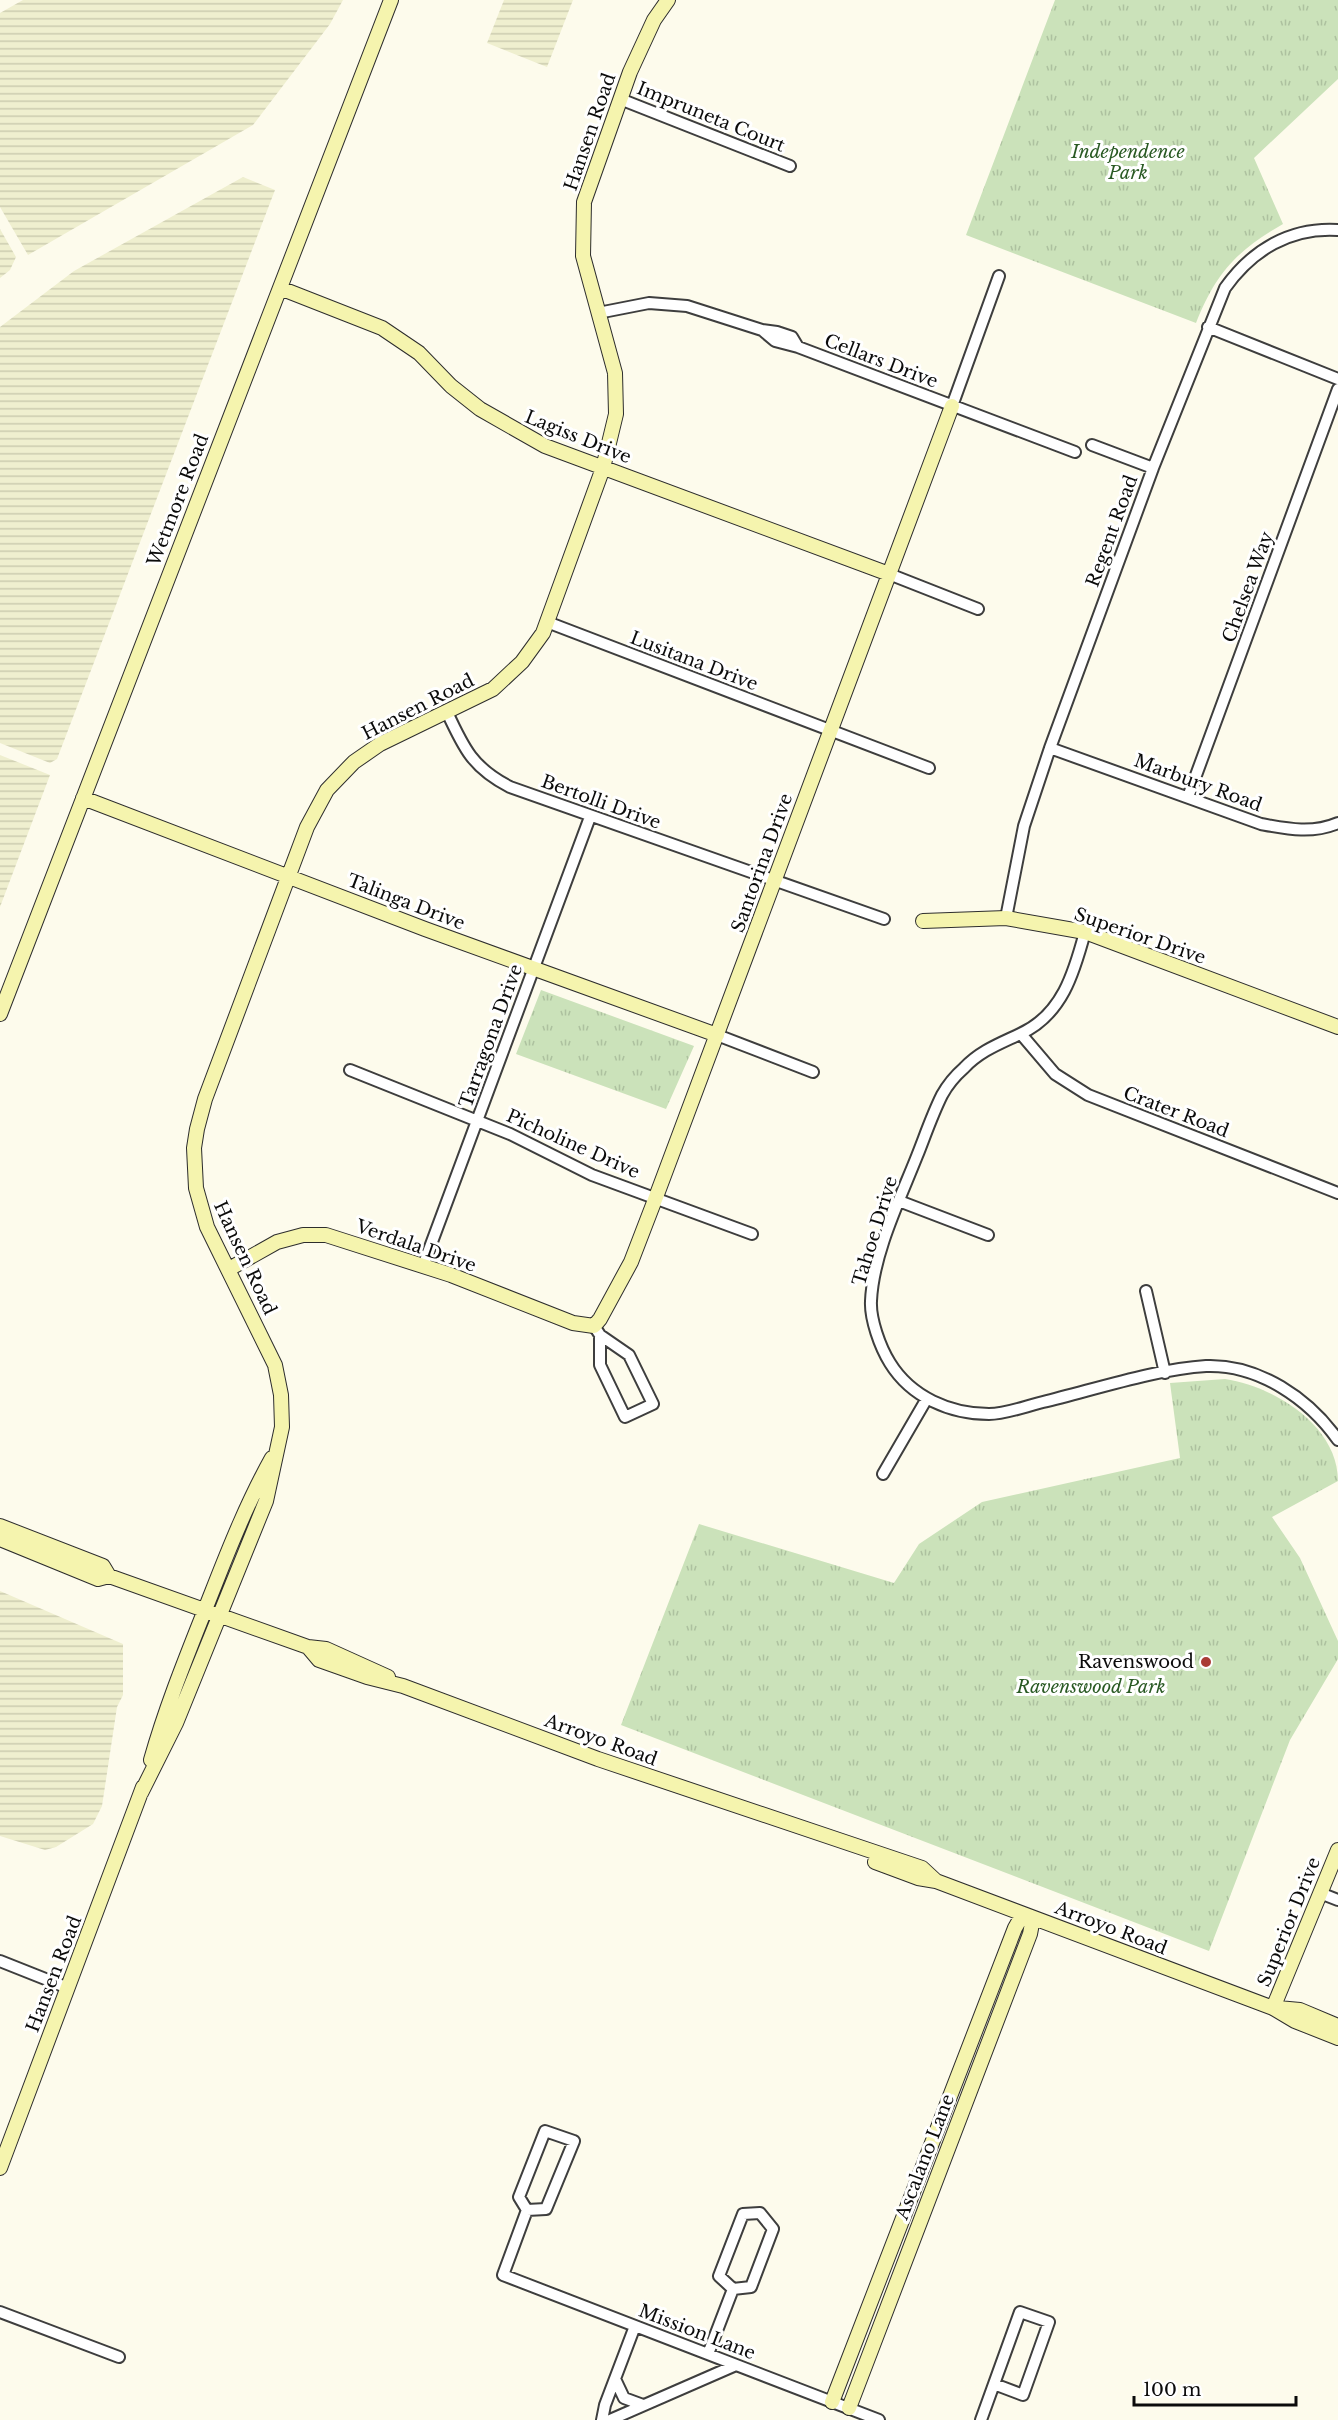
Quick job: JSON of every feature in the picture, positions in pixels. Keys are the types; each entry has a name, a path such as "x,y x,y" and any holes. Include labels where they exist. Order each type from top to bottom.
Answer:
{"street":[{"name":"Wetmore Road","path":"0,1014 391,0"},
{"name":"Hansen Road","path":"0,2168 141,1793 176,1723 212,1612 266,1501 280,1443 283,1410 275,1365 207,1227 200,1206 194,1168 197,1129 205,1099 316,806 333,781 354,762 380,744 494,689 509,676 543,633 603,468 613,435 617,393 610,352 583,256 582,220 591,175 620,99 641,46 668,0"},
{"name":"Impruneta Court","path":"620,99 790,166"},
{"name":"Regent Road","path":"1006,918 1024,826 1050,748 1153,468 1225,288 1240,267 1256,254 1293,233 1338,231"},
{"path":"952,406 999,276"},
{"name":"Lagiss Drive","path":"280,288 382,328 418,353 457,392 497,421 554,450 889,574"},
{"name":"Cellars Drive","path":"598,313 640,304 668,303 696,308 762,330 792,337 798,347 1075,452"},
{"path":"1208,327 1338,379"},
{"name":"Chelsea Way","path":"1188,797 1338,389"},
{"name":"Santorina Drive","path":"597,1330 623,1278 656,1197 952,406"},
{"path":"1092,445 1153,468"},
{"path":"889,574 978,609"},
{"name":"Lusitana Drive","path":"547,622 929,768"},
{"name":"Bertolli Drive","path":"447,712 471,758 487,774 510,787 884,920"},
{"name":"Marbury Road","path":"1050,748 1261,824 1294,831 1324,829 1338,824"},
{"name":"Talinga Drive","path":"83,798 534,969 717,1035"},
{"name":"Tarragona Drive","path":"423,1266 590,817"},
{"name":"Superior Drive","path":"923,921 1006,918 1085,932 1338,1027"},
{"name":"Tahoe Drive","path":"1085,932 1065,992 1044,1019 1021,1034 998,1043 978,1055 943,1093 899,1201 877,1267 871,1302 876,1330 890,1364 926,1400 958,1411 991,1414 1165,1373 1208,1366 1241,1371 1276,1383 1304,1403 1338,1440"},
{"name":"Crater Road","path":"1021,1034 1055,1074 1088,1095 1338,1192"},
{"path":"717,1035 813,1072"},
{"name":"Picholine Drive","path":"350,1070 510,1134 592,1175 752,1234"},
{"path":"899,1201 988,1235"},
{"name":"Verdala Drive","path":"229,1269 277,1242 315,1234 347,1241 423,1266 597,1330"},
{"path":"1146,1291 1165,1373"},
{"path":"597,1330 628,1355 653,1404 625,1417 600,1365 597,1330"},
{"path":"883,1474 926,1400"},
{"name":"Arroyo Road","path":"0,1526 104,1566 109,1576"},
{"name":"Arroyo Road","path":"0,1539 98,1579 109,1576 308,1647 326,1649 371,1668 403,1686 586,1755 788,1825 810,1837 908,1874 936,1881 1273,2008 1295,2021 1338,2038"},
{"name":"Superior Drive","path":"1273,2008 1338,1850"},
{"path":"1320,1893 1338,1900"},
{"name":"Ascalano Lane","path":"832,2402 1015,1928 1028,1916"},
{"name":"Ascalano Lane","path":"849,2408 1029,1937 1028,1916"},
{"path":"0,1961 68,1988"},
{"name":"Arroyo Road","path":"1273,2008 1299,2010 1338,2026"},
{"path":"545,2131 573,2141 546,2210 527,2210 519,2197 545,2131"},
{"name":"Mission Lane","path":"527,2210 503,2274 879,2420"},
{"path":"760,2212 773,2229 751,2287 733,2289 719,2276 743,2214 760,2212"},
{"path":"708,2354 733,2289"},
{"path":"0,2312 119,2357"},
{"path":"981,2420 994,2384 1020,2312 1049,2322 1023,2394 994,2384"},
{"path":"602,2420 636,2326"},
{"path":"610,2420 736,2365"},
{"path":"615,2379 624,2398 643,2405"}],"green space":[{"path":"23,0 343,0 330,24 253,125 28,255 0,207 0,13"},
{"path":"504,0 573,0 547,67 487,43"},
{"name":"Independence Park","path":"1055,0 1338,0 1338,79 1254,158 1283,224 1252,244 1229,265 1211,290 1196,323 966,235"},
{"path":"243,177 275,190 57,759 50,763 0,743 0,327 74,271"},
{"path":"0,229 16,257 10,270 0,278"},
{"path":"0,755 50,775 0,907"},
{"path":"541,990 694,1046 666,1109 516,1054"},
{"name":"Ravenswood Park","path":"1225,1379 1263,1390 1300,1412 1327,1442 1335,1461 1338,1481 1272,1517 1300,1558 1338,1641 1338,1659 1290,1740 1209,1951 621,1725 699,1524 894,1583 919,1544 982,1502 1180,1458 1170,1383"},
{"path":"0,1591 123,1644 123,1695 117,1707 102,1806 93,1824 56,1847 45,1850 0,1836"}],"place":[{"name":"Ravenswood","path":"1206,1662"}]}
